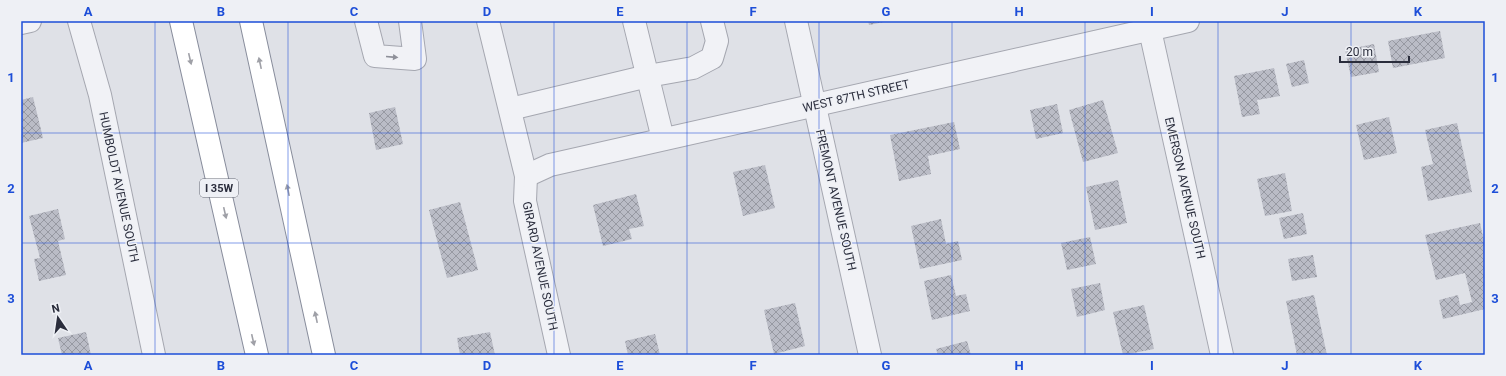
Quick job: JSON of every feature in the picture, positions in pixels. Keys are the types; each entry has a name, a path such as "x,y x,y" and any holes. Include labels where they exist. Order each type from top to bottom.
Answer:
{"highway":[{"name":"I 35W","path":"181,21 257,355"},
{"path":"251,21 324,355"}],"street":[{"path":"21,23 30,21"},
{"name":"HUMBOLDT AVENUE SOUTH","path":"80,21 100,95 154,355"},
{"path":"366,21 375,56 415,59 410,21"},
{"name":"GIRARD AVENUE SOUTH","path":"488,21 526,176 525,201 559,355"},
{"path":"634,21 663,139"},
{"path":"510,109 648,76 693,68 712,58 717,41 712,21"},
{"name":"FREMONT AVENUE SOUTH","path":"796,21 870,355"},
{"name":"WEST 87TH STREET","path":"526,176 550,165 815,106 1149,25 1188,21"},
{"name":"EMERSON AVENUE SOUTH","path":"1149,25 1222,355"}],"building":[{"path":"868,21 884,21 884,22 869,25"},
{"path":"1440,31 1445,58 1393,68 1388,41"},
{"path":"1374,44 1379,72 1351,77 1345,50"},
{"path":"1304,60 1309,83 1292,87 1286,64"},
{"path":"1274,68 1280,96 1257,100 1260,114 1242,117 1234,76"},
{"path":"33,97 43,138 21,143 21,100"},
{"path":"1103,100 1118,153 1083,162 1069,110"},
{"path":"1057,104 1063,133 1036,139 1030,110"},
{"path":"395,107 403,144 376,150 369,113"},
{"path":"1389,117 1397,153 1364,160 1356,125"},
{"path":"954,122 960,149 928,156 931,174 899,181 890,135"},
{"path":"1457,123 1472,192 1428,201 1421,167 1433,164 1425,130"},
{"path":"765,165 775,208 743,216 733,172"},
{"path":"1285,173 1292,211 1265,216 1257,179"},
{"path":"1118,180 1127,223 1095,230 1086,187"},
{"path":"636,194 644,226 629,229 632,239 603,246 593,205"},
{"path":"460,202 478,270 447,278 429,210"},
{"path":"58,209 65,239 58,241 66,275 39,281 34,259 40,258 29,216"},
{"path":"1303,213 1307,234 1284,239 1279,218"},
{"path":"941,219 946,244 958,241 962,260 920,269 911,226"},
{"path":"1480,223 1485,246 1485,309 1443,319 1439,300 1458,295 1460,305 1472,302 1465,273 1436,280 1425,235"},
{"path":"1090,237 1096,264 1067,270 1061,243"},
{"path":"1313,255 1317,277 1292,281 1288,259"},
{"path":"951,275 956,296 966,294 970,311 932,320 924,281"},
{"path":"1100,283 1105,310 1077,317 1071,289"},
{"path":"1314,295 1327,355 1297,355 1286,301"},
{"path":"795,303 805,346 774,354 764,310"},
{"path":"1144,305 1154,349 1123,355 1113,312"},
{"path":"86,332 91,355 62,355 58,338"},
{"path":"490,332 495,355 460,355 457,338"},
{"path":"655,334 660,355 628,355 625,341"},
{"path":"967,341 971,355 938,355 936,349"}]}
